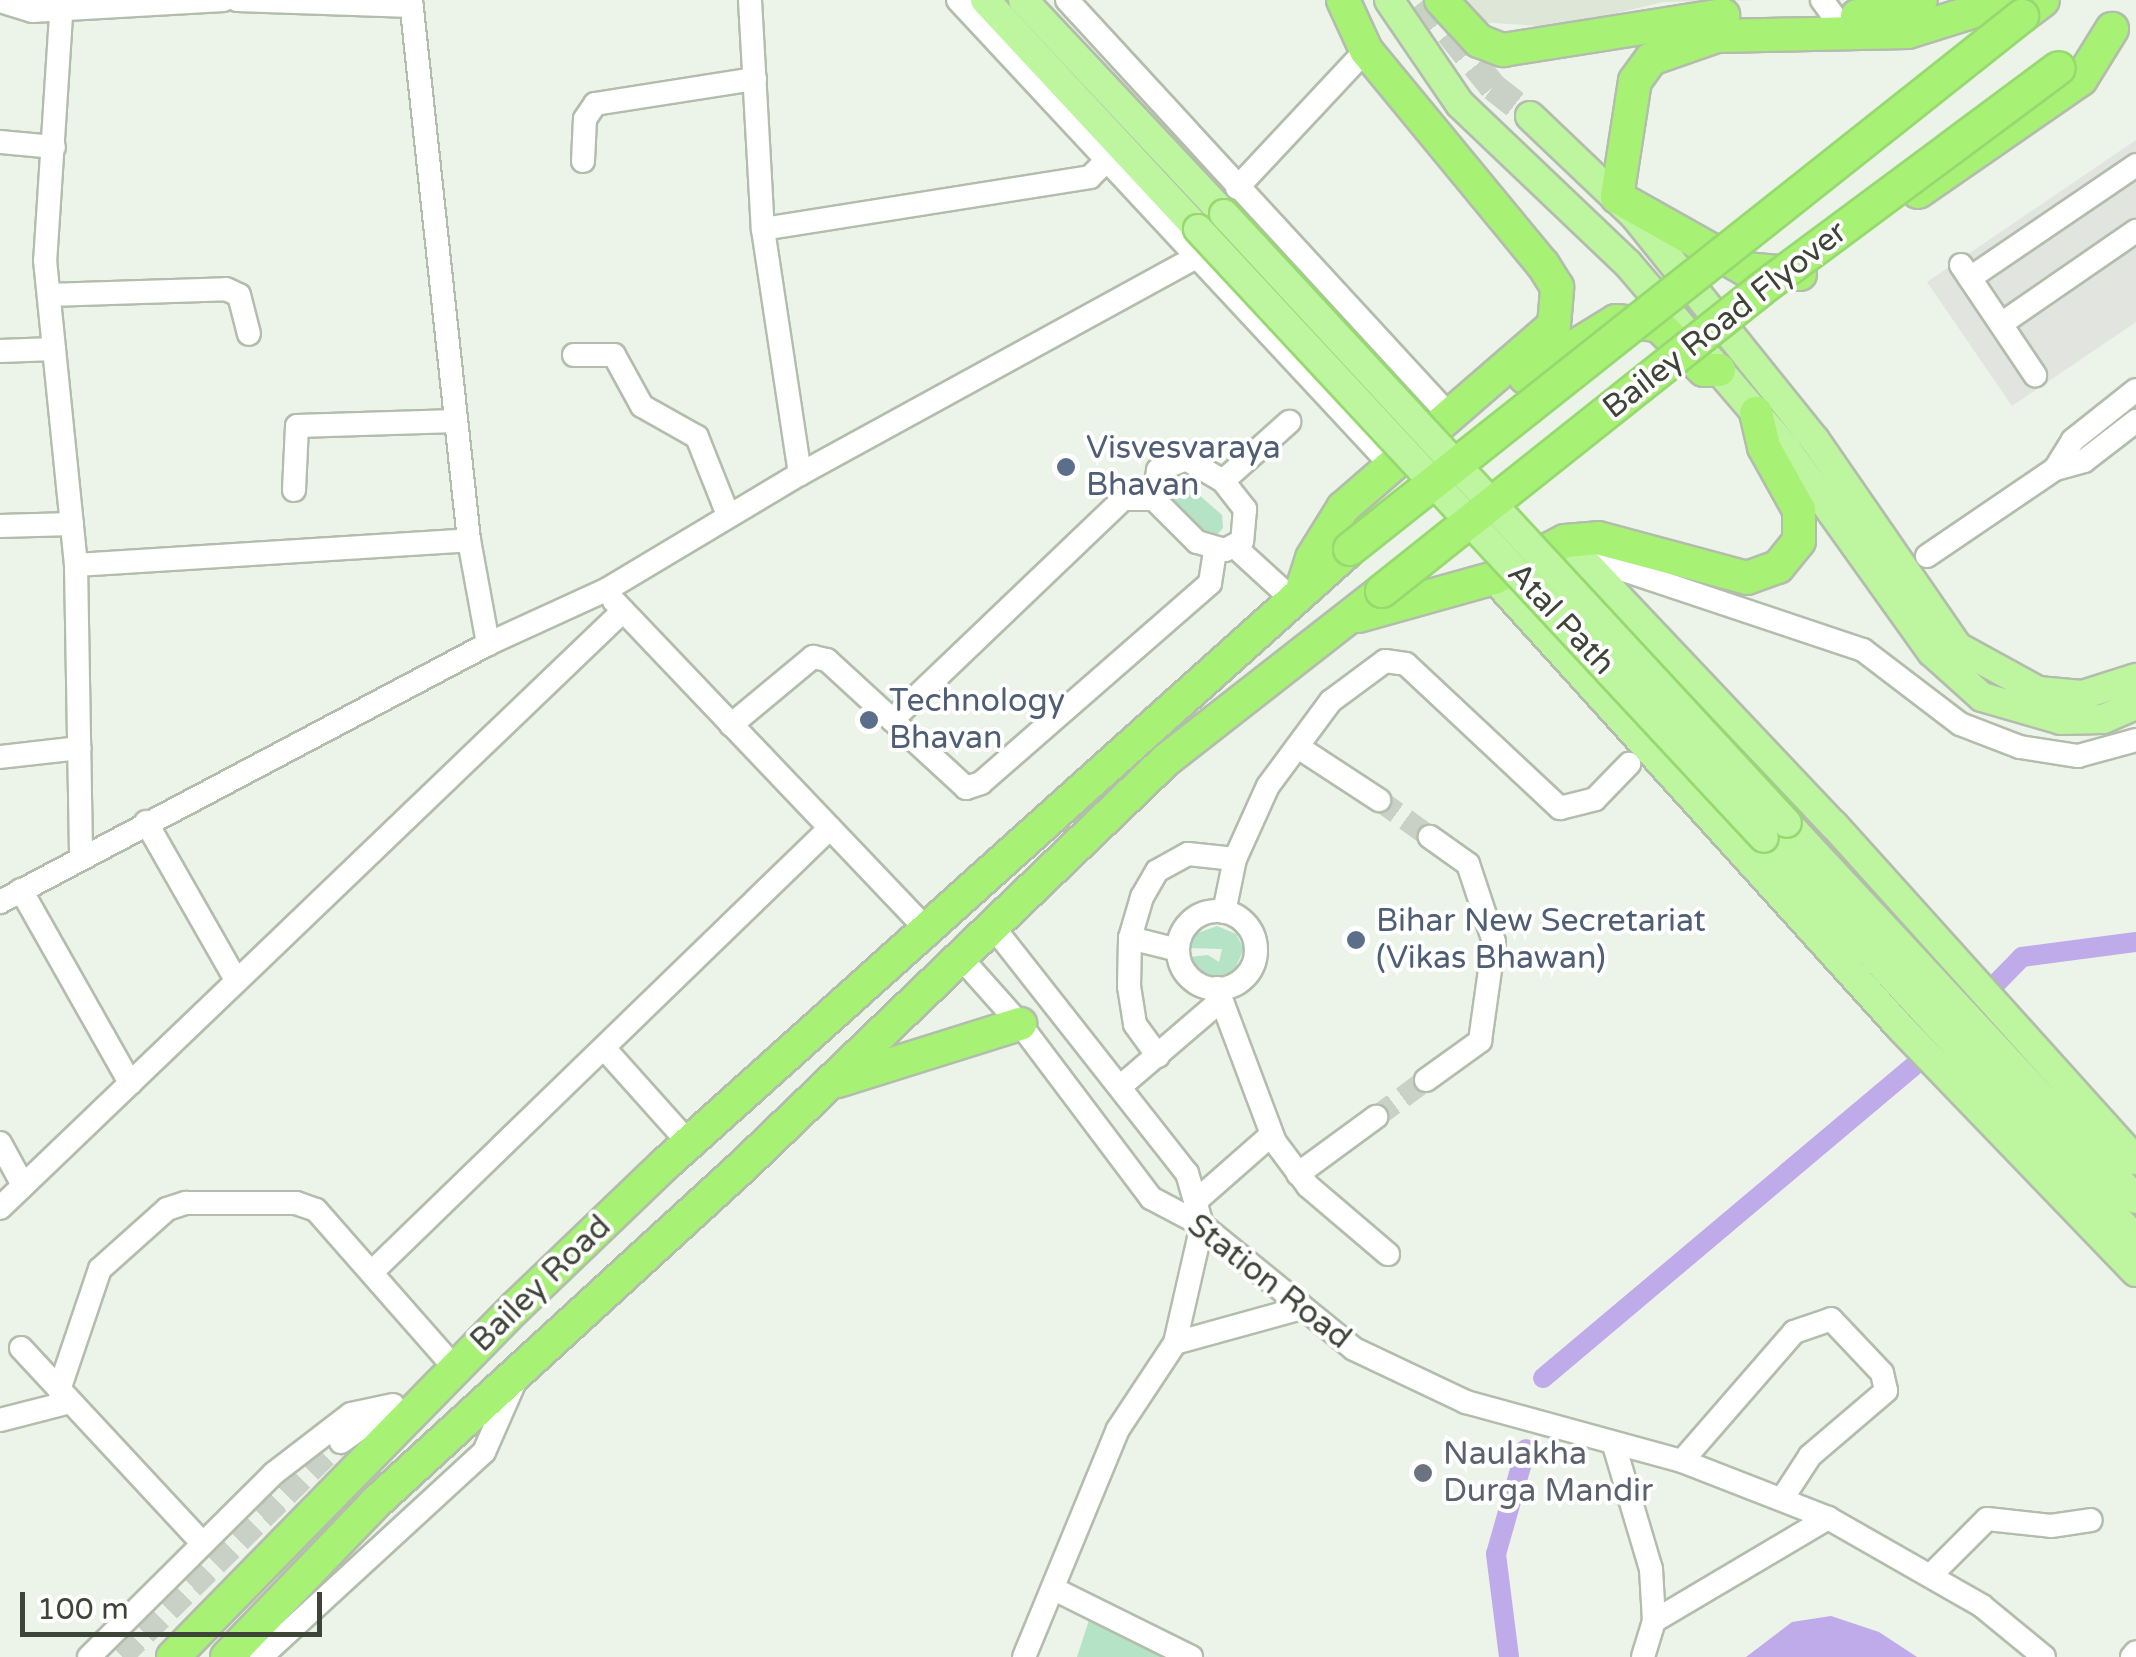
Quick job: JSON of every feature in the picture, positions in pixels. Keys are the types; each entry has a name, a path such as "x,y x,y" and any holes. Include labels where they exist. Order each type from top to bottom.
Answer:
{"highway":[{"path":"1304,588 1312,558 1343,508 1554,325 1557,287 1366,50 1343,0"},
{"path":"1441,0 1479,41 1503,50 1715,15 1827,8 1884,16 1921,0"},
{"path":"2025,5 1908,32 1718,36 1651,60 1635,80 1617,197 1746,270 1797,276 2081,79 2124,20"},
{"name":"Bailey Road Flyover","path":"926,929 1350,549 2025,5"},
{"name":"Bailey Road Flyover","path":"994,928 1166,760 1760,290 2124,20"},
{"path":"1304,588 1340,534 1393,483 1585,334 1616,321 1658,326 1704,370 1720,370"},
{"path":"1344,620 1494,578 1582,539 1747,578 1778,567 1799,541 1799,510 1784,476 1764,447 1756,413"},
{"name":"Bailey Road","path":"227,1657 374,1504 518,1376 994,928"},
{"name":"Bailey Road","path":"172,1657 408,1405 455,1368 664,1165 926,929"},
{"path":"830,1084 1020,1024"},
{"path":"664,1165 643,1206 658,1218 703,1181 745,1164"}],"main road":[{"name":"Atal Path","path":"985,0 1197,243 1776,831"},
{"name":"Atal Path","path":"1022,0 1224,214 1923,992 1988,1060 2136,1200"},
{"path":"1390,0 1460,104 1628,264 1756,413 1932,652 1982,697 2061,720 2103,718 2136,705"},
{"path":"1530,116 1617,197 1815,440 1958,647 2038,690 2082,695 2136,678"},
{"path":"1582,539 2136,1160"},
{"path":"1494,578 1900,1027 2136,1272"},
{"name":"Atal Path","path":"1988,1060 2136,1239"}],"street":[{"path":"0,2 32,11 62,4 224,0"},
{"path":"237,0 411,3 470,540 488,644"},
{"path":"750,0 763,229 800,474"},
{"path":"958,0 1106,161 1197,243 1390,464"},
{"path":"1067,0 1398,364 1450,416"},
{"path":"62,4 49,294 76,565 81,857"},
{"path":"1237,188 1366,50"},
{"path":"583,161 585,118 595,104 755,80"},
{"path":"0,142 54,147"},
{"path":"763,229 1090,177 1106,161"},
{"path":"2035,376 1966,272 2136,165"},
{"path":"2001,324 2136,231"},
{"path":"130,1082 10,896 488,644 606,590 1197,243"},
{"path":"49,294 226,289 243,304 249,334"},
{"path":"0,351 54,349"},
{"path":"574,355 614,355 642,406 697,436 728,515"},
{"path":"1347,417 1398,364"},
{"path":"2055,469 2072,440 2136,390"},
{"path":"294,490 297,426 456,421"},
{"path":"1926,556 2055,469 2084,461 2136,421"},
{"path":"1224,481 1289,422"},
{"path":"731,725 813,657 827,660 966,788 981,783 1210,583 1225,549 1248,518 1224,481 1200,462 1174,460 1153,478 1154,499"},
{"path":"892,720 1123,499 1154,499 1225,549 1304,588"},
{"path":"0,526 72,524"},
{"path":"1582,539 1612,566 1863,650 1960,724 2020,747 2078,756 2136,740"},
{"path":"76,565 470,540"},
{"path":"606,590 926,929"},
{"path":"0,1208 623,612"},
{"path":"1224,912 1235,859 1268,786 1353,680 1396,659 1560,808 1595,799 1629,764"},
{"path":"1298,747 1379,800"},
{"path":"0,757 79,748"},
{"path":"146,822 236,980"},
{"path":"372,1272 830,828"},
{"path":"1426,1080 1480,1042 1494,942 1468,864 1430,837"},
{"path":"1158,1056 1135,1024 1130,938 1157,871 1188,854 1235,859"},
{"path":"1121,1086 1158,1056 1218,995 1243,979 1256,956 1252,931 1224,912 1195,917 1178,950 1186,974 1218,995 1271,1134 1298,1174 1388,1254"},
{"path":"994,928 1186,1173 1202,1225 1175,1343 1118,1430 1056,1590 1024,1657"},
{"path":"1130,938 1178,950"},
{"name":"Station Road","path":"962,959 1020,1024 1152,1198 1202,1225 1298,1309 1354,1348 1432,1389 1682,1462 1828,1518 1931,1576 2044,1657"},
{"path":"604,1048 689,1143"},
{"path":"1298,1174 1376,1117"},
{"path":"1196,1200 1271,1134"},
{"path":"0,1143 24,1185"},
{"path":"65,1396 100,1269 172,1205 306,1204 372,1272 455,1368"},
{"path":"1175,1343 1298,1309"},
{"path":"1682,1462 1794,1332 1831,1319 1882,1373 1886,1391 1810,1456 1782,1499"},
{"path":"21,1348 202,1543"},
{"path":"261,1657 484,1452 518,1376"},
{"path":"0,1420 65,1396"},
{"path":"341,1442 408,1405"},
{"path":"89,1657 273,1474 351,1414 408,1405"},
{"path":"1614,1445 1646,1543 1654,1621 1643,1657"},
{"path":"1654,1621 1828,1518"},
{"path":"1931,1576 1987,1519 2050,1526 2090,1520"},
{"path":"1056,1590 1191,1657"}],"shaded area":[{"path":"1447,0 1761,0 1663,2 1557,27 1461,21"},
{"path":"2136,140 2136,322 2012,406 1927,282"},
{"path":"1831,1616 1879,1632 1917,1657 1746,1657 1792,1622"}],"green space":[{"path":"1182,480 1222,515 1223,528 1214,538 1165,497 1171,483"},
{"path":"1217,926 1236,934 1244,949 1231,977 1208,980 1188,957 1208,955 1219,962 1222,949 1188,948 1195,934"},
{"path":"1091,1614 1171,1657 1077,1657"}],"waterway":[{"path":"1979,1001 2022,957 2136,942"},
{"path":"1543,1378 1935,1048"},
{"path":"1509,1657 1496,1554 1526,1449"}],"tunnel":[{"path":"1423,0 1493,87 1530,116"},
{"path":"1379,800 1430,837"},
{"path":"1376,1117 1426,1080"},
{"path":"122,1657 341,1442"}],"place":[{"name":"Visvesvaraya Bhavan","path":"1066,467"},
{"name":"Technology Bhavan","path":"869,720"},
{"name":"Bihar New Secretariat (Vikas Bhawan)","path":"1356,940"},
{"name":"Naulakha Durga Mandir","path":"1423,1473"}]}
